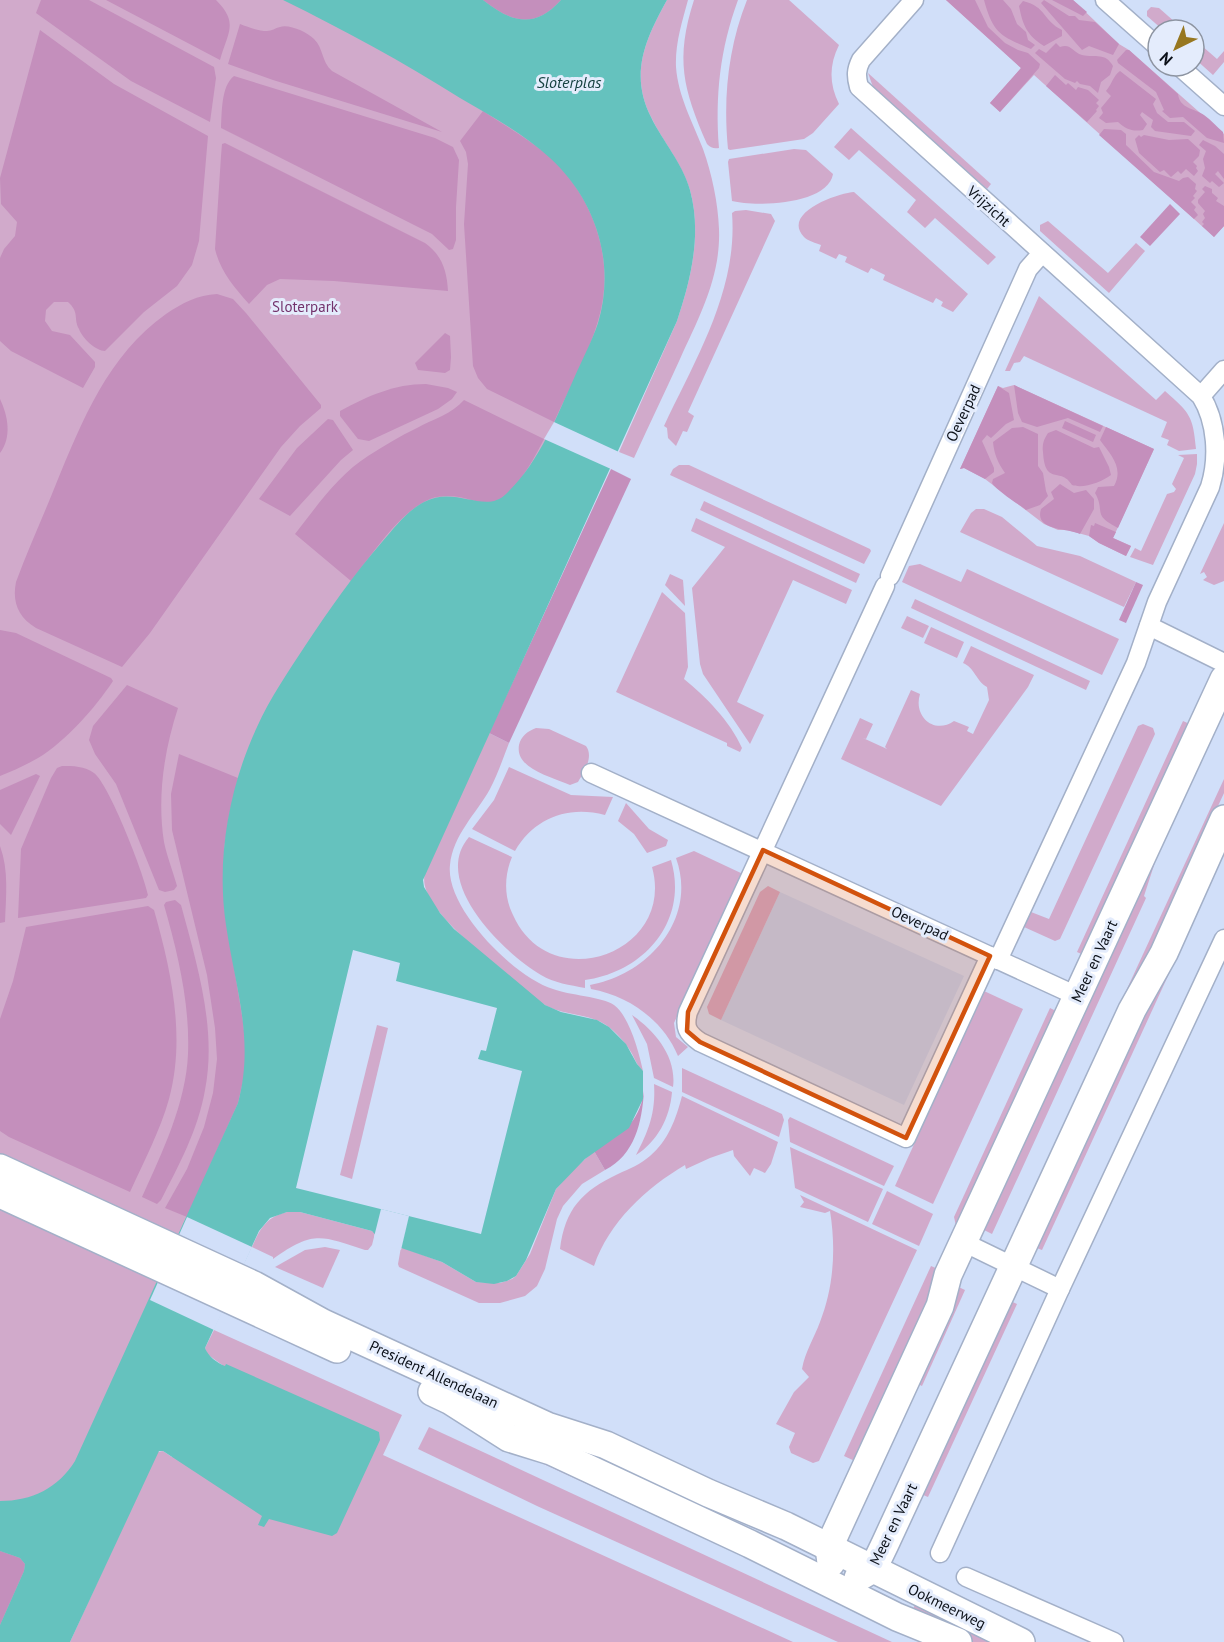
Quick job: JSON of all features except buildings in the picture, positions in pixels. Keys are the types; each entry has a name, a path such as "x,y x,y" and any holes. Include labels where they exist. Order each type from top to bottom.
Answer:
{"main road":[{"name":"Meer en Vaart","path":"828,1547 940,1306 948,1275 963,1242 1224,679"},
{"name":"Meer en Vaart","path":"838,1588 873,1569 1132,1010 1172,935 1224,819"},
{"name":"President Allendelaan","path":"0,1168 169,1259"},
{"name":"President Allendelaan","path":"0,1194 169,1259 233,1288 451,1401 509,1438 550,1451 838,1588"},
{"name":"President Allendelaan","path":"233,1288 324,1323 547,1426 606,1445 779,1522 873,1569"},
{"path":"828,1547 838,1588"},
{"name":"Ookmeerweg","path":"873,1569 1021,1642"},
{"name":"Ookmeerweg","path":"838,1588 897,1617 958,1642"}],"street":[{"name":"Vrijzicht","path":"914,0 861,60 856,77 859,87 1201,396"},
{"path":"1105,0 1146,36"},
{"path":"1192,78 1224,106"},
{"name":"Oeverpad","path":"994,958 906,1138 700,1042 687,1031 685,1024 688,1012 888,581 1028,269 1042,253"},
{"path":"994,958 1136,663 1161,592 1210,487 1215,469 1212,421 1201,396 1224,370"},
{"path":"1149,626 1224,663"},
{"name":"Oeverpad","path":"591,773 1077,996"},
{"path":"940,1553 1060,1289 1224,939"},
{"path":"963,1242 1060,1289"},
{"path":"966,1577 1114,1642"}],"highlighted area":[{"path":"763,850 990,956 906,1138 700,1042 687,1031 688,1012"}],"shaded area":[{"path":"41,0 89,0 214,67 216,78 210,122 131,81 36,13"},
{"path":"106,0 216,0 227,15 230,28 220,60"},
{"path":"483,0 561,0 541,16 522,20 503,14"},
{"path":"946,0 975,0 988,27 1005,43 1028,53 1040,64 1000,112 990,103 1021,68"},
{"path":"984,0 1003,0 1011,9 1017,24 1026,32 1028,40 1035,45 1031,49 999,32 991,20"},
{"path":"1044,0 1069,16 1095,22 1119,44 1113,55 1089,46 1082,50 1041,3"},
{"path":"1052,0 1073,0 1087,12 1083,16"},
{"path":"1023,1 1041,10 1062,30 1062,36 1044,46 1033,38 1022,19 1019,6"},
{"path":"240,24 264,31 284,26 303,31 317,43 332,71 442,132 228,64"},
{"path":"40,30 114,84 208,136 199,241 192,265 177,286 144,312 105,351 94,346 83,336 77,325 74,309 68,302 54,302 46,310 45,321 52,331 70,335 95,362 95,367 83,388 11,351 0,341 0,258 15,236 17,222 1,204 0,178"},
{"path":"1056,43 1060,47 1069,47 1082,55 1103,57 1110,62 1113,66 1110,75 1101,82 1098,93 1090,86 1065,79 1035,53 1039,49 1046,53"},
{"path":"1126,50 1129,50 1146,65 1146,78 1160,78 1178,94 1184,105 1204,115 1223,132 1224,143 1207,138 1183,117 1170,118 1162,111 1164,110 1156,92 1117,60"},
{"path":"1120,71 1156,99 1153,104 1157,113 1168,122 1184,122 1195,131 1191,136 1155,131 1151,127 1153,120 1142,112 1140,115 1147,124 1143,130 1132,130 1118,122 1106,123 1099,118 1103,113 1101,108 1111,96 1106,91"},
{"path":"1055,75 1076,90 1078,87 1088,90 1099,100 1096,103 1099,106 1097,111 1087,122 1046,86"},
{"path":"234,76 435,138 453,147 459,160 456,240 453,249 449,250 432,234 221,128 224,93"},
{"path":"483,111 551,158 579,193 598,233 603,255 604,277 603,299 598,321 584,360 554,422 487,389 478,378 473,366 464,224 468,164 466,152 460,141"},
{"path":"1104,129 1121,130 1126,134 1126,145 1154,172 1179,181 1188,177 1196,184 1197,191 1191,202 1196,207 1194,210 1198,215 1194,219 1099,135"},
{"path":"1139,135 1169,140 1188,139 1200,150 1199,156 1193,162 1198,171 1194,176 1186,169 1181,174 1178,171 1171,177 1164,170 1160,172 1139,153 1135,139"},
{"path":"1203,140 1224,154 1224,179 1218,171 1215,174 1224,183 1219,187 1202,176 1206,151 1199,145"},
{"path":"225,143 425,243 436,253 442,264 448,291 334,281 280,279 267,285 249,304 224,272 215,249 222,144"},
{"path":"1205,186 1212,189 1212,193 1218,198 1216,201 1224,206 1224,226 1214,237 1202,226 1205,211 1198,200 1205,192 1202,189"},
{"path":"1170,204 1180,214 1150,246 1140,237"},
{"path":"217,294 233,299 246,313 321,405 321,408 281,447 150,633 122,667 30,624 21,614 16,602 16,582 76,437 87,413 113,369 146,330 166,314 190,300"},
{"path":"445,333 450,336 450,370 445,373 418,370 415,363"},
{"path":"426,384 457,392 452,399 438,409 369,441 358,439 340,416 340,411 382,392 403,386"},
{"path":"1014,385 1103,426 1100,432 1068,418 1037,427 1022,422 1018,413"},
{"path":"998,386 1009,393 1014,420 991,438 987,435 982,441 994,468 994,472 985,479 964,468 960,469"},
{"path":"0,399 8,426 4,447 0,453"},
{"path":"464,400 544,439 523,476 509,493 488,504 461,497 445,496 435,497 419,505 387,535 351,581 295,534 328,492 357,464 398,438 448,413"},
{"path":"328,419 333,420 353,450 290,516 259,499 297,448"},
{"path":"1065,421 1096,435 1093,442 1062,428"},
{"path":"1023,427 1038,434 1038,466 1043,473 1048,496 1040,505 1026,510 992,483 993,479 1005,473 994,451 993,442 1012,428"},
{"path":"1106,427 1154,449 1118,528 1102,516 1095,493 1098,487 1114,486 1118,473 1115,462 1100,440"},
{"path":"1056,430 1094,448 1099,447 1111,475 1092,484 1076,486 1063,477 1050,473 1044,463 1043,444 1048,433"},
{"path":"611,469 631,479 509,743 489,733"},
{"path":"1060,484 1074,493 1086,490 1094,499 1094,509 1080,534 1053,528 1042,521 1040,516 1041,509 1054,499 1051,492"},
{"path":"1095,523 1116,532 1113,538 1131,546 1126,556 1089,536 1091,525 1094,526"},
{"path":"1136,582 1143,585 1126,623 1119,620"},
{"path":"0,630 16,633 111,678 113,681 89,713 59,743 33,761 0,776"},
{"path":"127,685 178,708 163,774 161,808 164,842 177,886 174,890 165,892 159,890 116,784 95,754 89,740 93,726"},
{"path":"179,754 238,778 224,849 224,906 246,1048 245,1072 238,1103 187,1217 165,1208 187,1169 204,1127 213,1093 217,1059 207,975 172,830 171,794"},
{"path":"62,766 87,769 94,773 100,781 125,830 148,895 146,898 18,918 21,849 51,778 57,768"},
{"path":"36,774 40,776 11,835 0,824 0,790"},
{"path":"0,846 5,864 6,884 5,922 0,923"},
{"path":"780,892 964,976 904,1105 721,1020"},
{"path":"175,900 181,905 204,997 209,1044 208,1067 202,1105 193,1133 157,1204 142,1197 178,1109 188,1054 187,1017 182,979 164,905 166,902"},
{"path":"148,906 154,910 171,980 176,1052 169,1099 130,1192 0,1131 0,1019 13,981 26,927"},
{"path":"644,1091 639,1126 630,1147 615,1164 605,1170 594,1151 620,1134 633,1120 638,1112"},
{"path":"0,1551 20,1558 25,1564 0,1625"}],"green space":[{"name":"Sloterpark","path":"0,0 621,0 633,325 17,1642 0,1642"},
{"path":"667,0 688,0 679,33 677,78 712,178 716,199 719,247 713,280 701,312 634,458 619,452 677,321 687,289 695,240 693,207 687,180 651,117 641,86 641,71 647,42"},
{"path":"694,0 738,0 727,36 720,73 719,148 713,148 707,144 692,107 684,74 685,40"},
{"path":"747,0 789,0 839,45 833,60 832,82 839,104 813,133 804,139 730,150 728,149 726,111 728,73 735,36"},
{"path":"946,0 1073,0 1119,44 1146,65 1146,78 1161,78 1224,134 1224,226 1214,237 1034,75 1000,112 990,103 1021,68"},
{"path":"1151,7 1159,8 1170,18 1149,18 1147,11"},
{"path":"1206,49 1217,59 1224,51 1224,62 1213,75 1206,69"},
{"path":"868,73 991,184 987,189 873,87"},
{"path":"851,128 996,257 988,265 935,218 925,228 907,212 916,200 859,150 849,160 834,147"},
{"path":"794,149 806,150 833,174 828,184 805,198 789,201 757,204 732,201 729,159"},
{"path":"854,192 968,294 953,312 941,306 943,302 936,298 933,303 883,280 885,275 871,268 868,273 845,262 847,257 839,254 836,259 819,251 821,245 804,237 799,228 800,220 805,212 825,200"},
{"path":"746,210 771,214 775,221 688,412 694,416 687,432 683,431 676,446 668,438 667,428 664,426 701,349 722,296 732,241 732,213"},
{"path":"1048,221 1108,273 1136,243 1145,251 1109,293 1040,231 1040,225"},
{"path":"1039,296 1156,400 1165,391 1180,405 1189,416 1196,449 1179,451 1167,445 1169,440 1161,437 1167,422 1024,356 1020,362 1014,363 1010,371 1005,371"},
{"path":"1014,385 1154,449 1113,538 1131,546 1126,556 1089,536 1058,530 1044,524 985,479 964,468 960,469 998,386 1003,388"},
{"path":"1197,454 1195,474 1153,565 1130,557 1135,548 1141,551 1167,494 1176,489 1172,484 1184,458 1178,455"},
{"path":"679,465 689,465 871,551 864,564 670,475"},
{"path":"704,501 860,574 856,583 700,510"},
{"path":"976,509 984,509 1002,517 1037,546 1080,556 1136,582 1124,607 960,532 971,513"},
{"path":"696,518 852,590 846,604 793,580 737,702 764,715 750,744 703,674 700,664 692,588 725,547 691,531"},
{"path":"1224,523 1224,581 1214,585 1203,580 1207,577 1204,572 1200,574"},
{"path":"920,564 961,582 967,569 1119,639 1102,675 902,582 909,566"},
{"path":"670,574 683,580 685,606 665,585"},
{"path":"662,592 685,613 688,667 684,679 724,719 742,748 740,752 727,746 727,743 616,692"},
{"path":"915,599 1090,681 1086,690 911,608"},
{"path":"907,616 929,626 923,638 901,628"},
{"path":"931,627 964,642 957,658 924,643"},
{"path":"971,646 1034,675 1028,687 941,806 841,759 860,718 873,724 866,739 863,738 887,749 885,747 911,690 920,694 920,709 927,721 939,726 954,721 969,727 967,731 973,734 989,700 987,687 963,663"},
{"path":"1183,721 1196,727 1090,958 1077,952"},
{"path":"1143,724 1153,728 1155,734 1060,939 1055,941 1024,927 1031,912 1049,919 1138,726"},
{"path":"536,728 549,729 586,746 589,760 578,782 570,785 534,770 522,760 519,753 521,739"},
{"path":"489,733 509,743 490,789 460,834 452,854 451,882 458,901 485,939 520,971 553,989 614,1005 629,1026 643,1071 626,1045 610,1028 592,1018 552,1009 539,1001 464,938 430,898 425,885 425,873"},
{"path":"509,767 571,795 613,797 605,815 591,812 565,813 542,822 532,830 515,851 472,829 494,800"},
{"path":"1224,779 1224,793 1170,910 1010,1242"},
{"path":"626,803 649,829 668,840 666,846 647,853 634,834 618,821"},
{"path":"469,837 512,857 506,886 513,915 531,940 554,955 580,959 605,954 628,942 646,922 654,897 652,867 671,860 675,882 673,903 667,923 657,940 643,955 606,975 585,980 585,988 546,978 526,965 492,934 476,915 465,895 459,874 459,855"},
{"path":"1224,838 1224,854 1042,1250 1029,1245"},
{"path":"1159,850 1144,896 1146,898 992,1234 984,1230"},
{"path":"694,851 743,874 674,1023 676,1037 688,1047 678,1056 663,1031 643,1012 619,997 591,989 590,985 631,970 663,941 674,922 680,902 681,881 676,858"},
{"path":"768,886 780,892 721,1020 709,1014 707,1007 760,892"},
{"path":"984,991 1023,1009 933,1204 895,1186"},
{"path":"1050,1008 1064,1015 956,1226 954,1217"},
{"path":"632,1015 649,1029 663,1046 672,1065 673,1087 654,1078 647,1044"},
{"path":"377,1025 388,1028 352,1179 340,1175"},
{"path":"682,1068 782,1114 784,1120 779,1137 682,1092"},
{"path":"654,1084 672,1092 671,1102 656,1136 636,1155 650,1122 654,1104"},
{"path":"682,1096 778,1142 771,1164 765,1173 754,1168 750,1176 734,1156 733,1150 686,1169 685,1165 656,1184 630,1208 609,1235 594,1266 560,1249 566,1223 577,1203 594,1187 639,1164 662,1144 677,1113"},
{"path":"790,1117 894,1166 884,1186 790,1142 788,1120"},
{"path":"790,1147 883,1189 868,1222 795,1188"},
{"path":"594,1151 605,1170 582,1184 563,1206 557,1219 545,1269 537,1286 525,1296 500,1303 479,1303 399,1267 401,1247 442,1262 476,1282 500,1283 512,1279 530,1254 556,1189"},
{"path":"887,1191 933,1214 919,1246 872,1224"},
{"path":"800,1195 917,1250 819,1461 813,1463 791,1453 789,1447 795,1433 776,1424 794,1392 809,1377 802,1369 825,1308 831,1281 833,1239 830,1211 825,1213 800,1207 804,1202"},
{"path":"287,1212 300,1212 372,1231 375,1233 372,1245 365,1250 338,1241 318,1238 298,1243 273,1259 252,1247 269,1221"},
{"path":"325,1247 340,1250 323,1288 275,1267 305,1250"},
{"path":"931,1266 945,1272 857,1462 844,1456"},
{"path":"952,1284 965,1290 922,1386 914,1382"},
{"path":"1004,1298 1017,1304 928,1497 916,1492"},
{"path":"214,1330 402,1415 383,1455 793,1642 70,1642 157,1452 163,1451 172,1457 225,1367 207,1354 205,1348"},
{"path":"429,1427 892,1642 838,1642 537,1506 418,1449"},
{"path":"506,1442 749,1554 747,1558 505,1446"},
{"path":"916,1601 999,1642 972,1642 911,1616"}],"water":[{"name":"Sloterplas","path":"283,0 483,0 503,14 522,20 541,16 561,0 667,0 647,42 641,71 641,86 651,117 682,170 690,190 695,240 687,289 677,321 423,880 424,887 440,913 454,929 545,1005 561,1012 597,1020 609,1027 626,1044 643,1071 643,1099 629,1128 585,1159 556,1189 526,1260 516,1276 507,1281 494,1284 476,1282 442,1262 381,1241 372,1231 300,1212 287,1212 270,1218 259,1231 205,1348 222,1365 226,1364 379,1432 380,1440 337,1533 332,1536 269,1519 264,1527 258,1525 262,1516 163,1451 159,1451 70,1642 0,1642 0,1625 25,1564 20,1558 0,1551 0,1501 23,1499 43,1491 61,1479 75,1461 238,1103 243,1080 244,1035 223,900 224,849 232,799 247,750 257,727 305,646 352,579 407,515 424,502 436,498 447,497 489,502 498,500 518,482 538,454 554,423 593,336 603,300 605,278 598,234 579,193 550,158 495,119 395,59","holes":["353,950 400,963 396,981 497,1008 486,1051 481,1050 478,1059 522,1071 481,1234 296,1188"]}],"pier":[{"path":"554,422 619,452 611,469 544,439"},
{"path":"381,1209 409,1216 401,1250 380,1244 374,1237"},
{"path":"187,1217 252,1247 214,1330 150,1300"}]}
